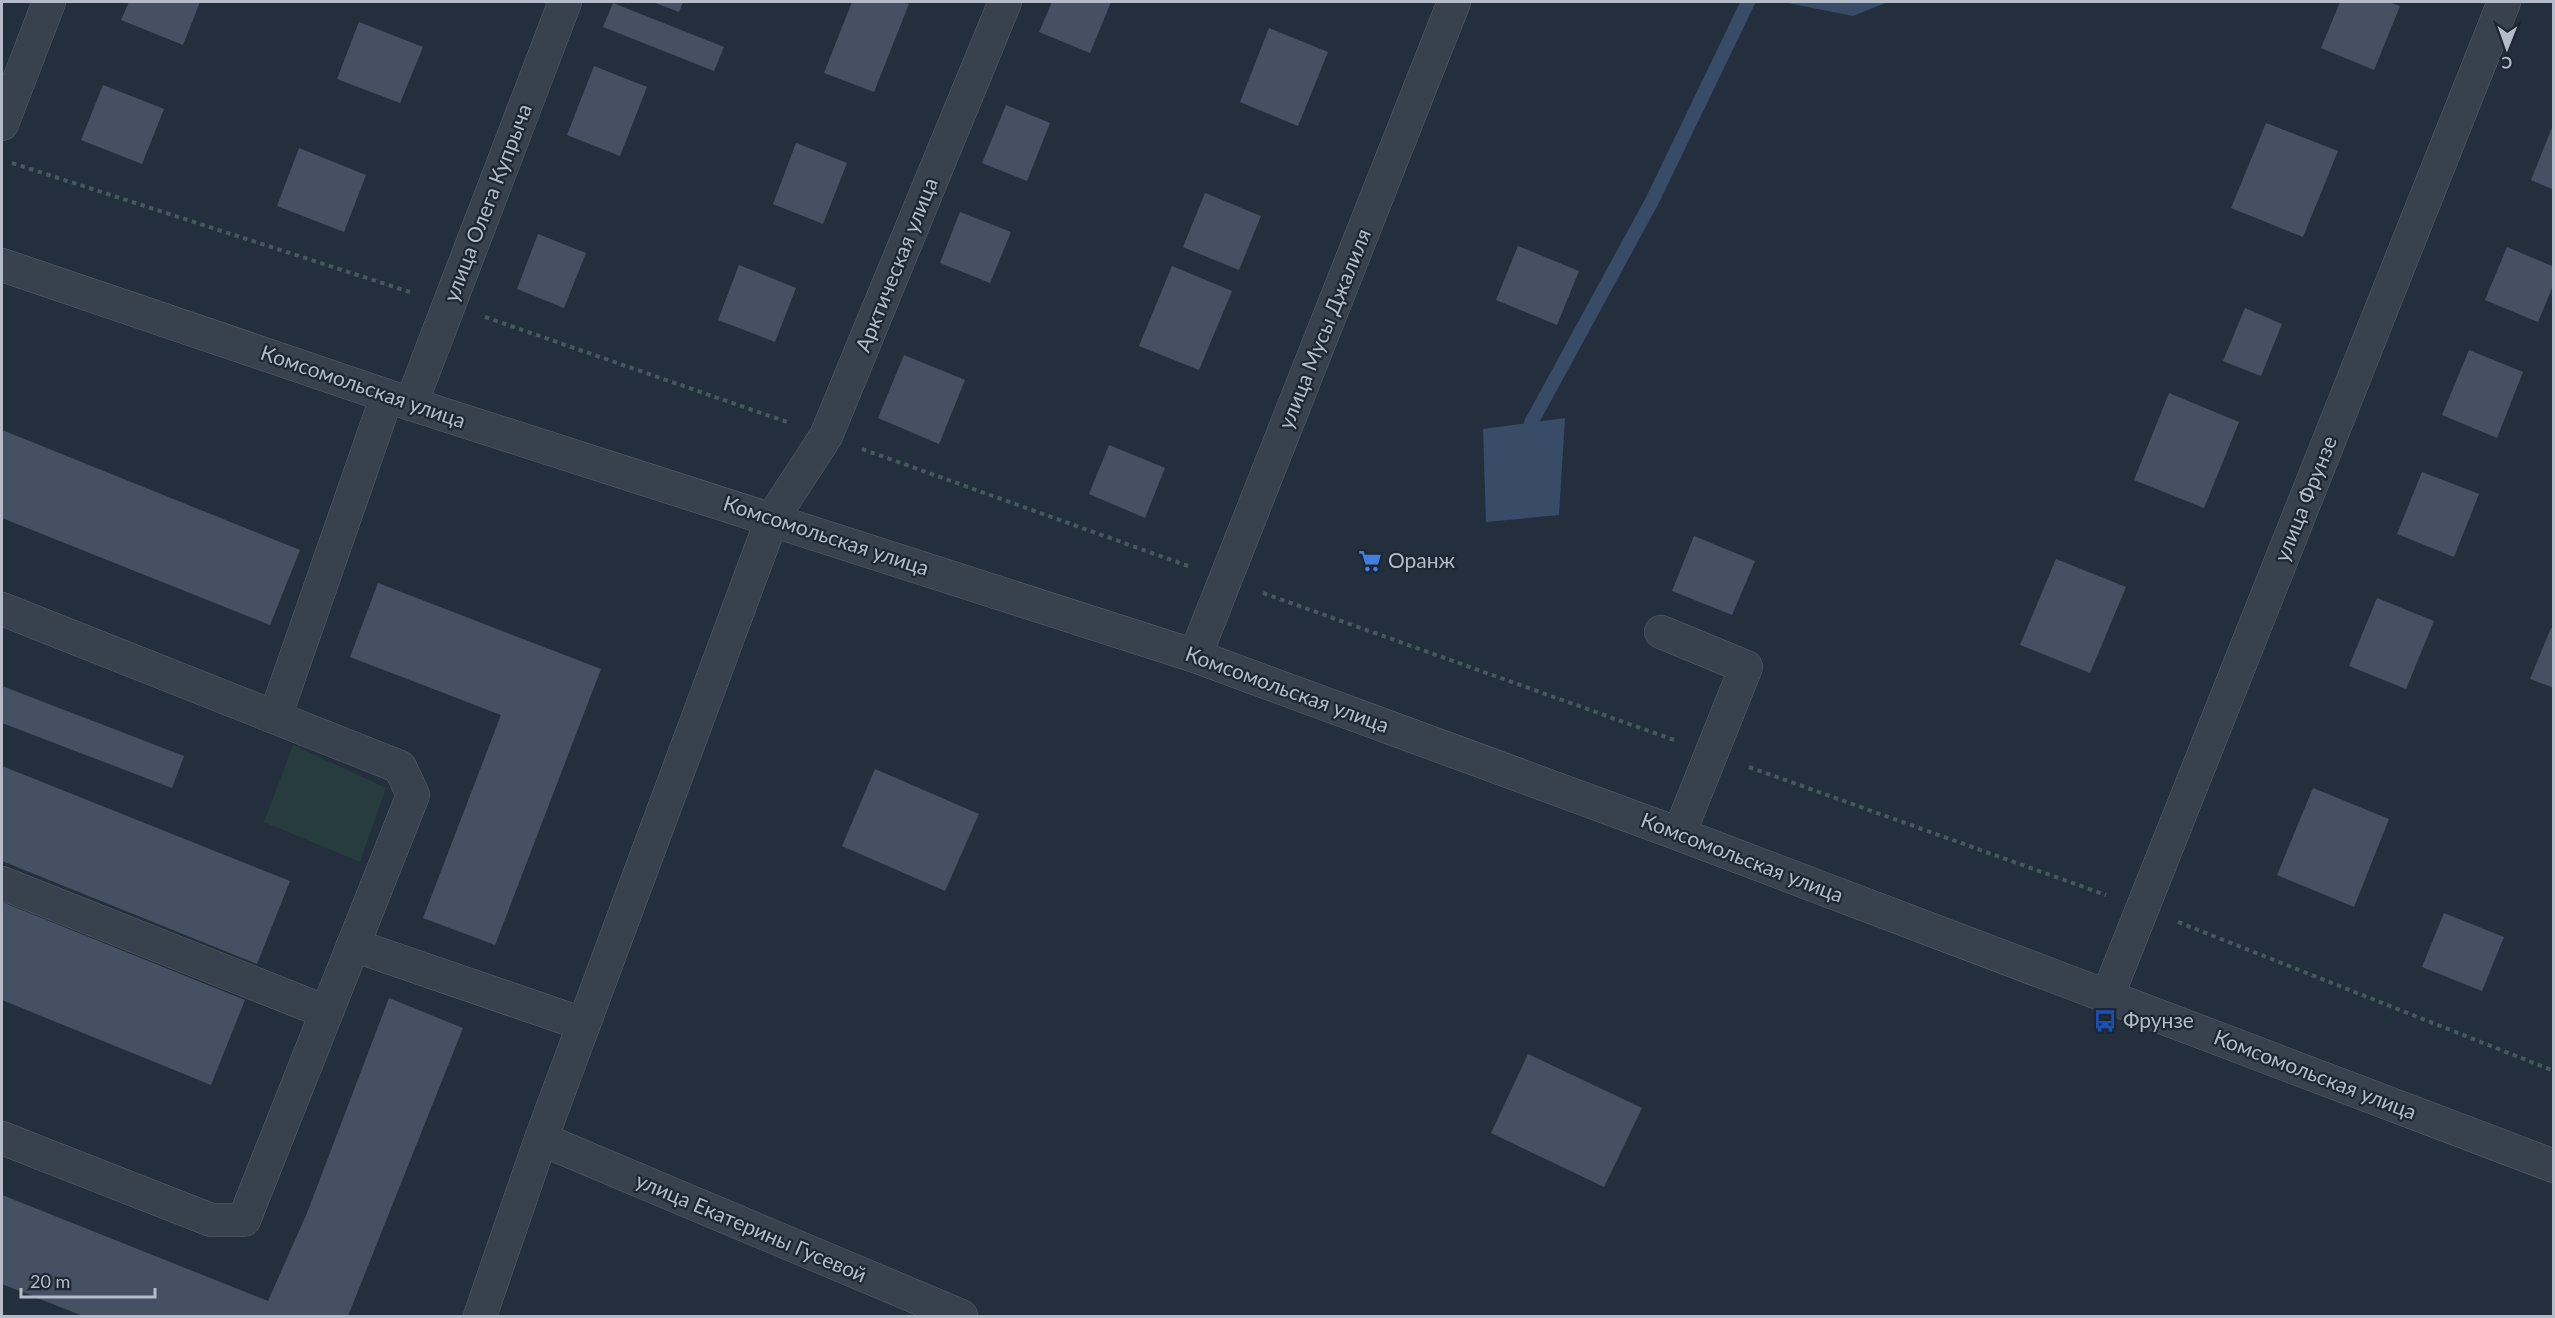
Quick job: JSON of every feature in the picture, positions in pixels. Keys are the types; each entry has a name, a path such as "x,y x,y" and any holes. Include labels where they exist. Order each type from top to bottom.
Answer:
{"street":[{"path":"2,124 49,2"},
{"name":"улица Олега Купрыча","path":"275,717 399,400 449,305 565,2"},
{"name":"Арктическая улица","path":"480,1317 583,1024 772,519 826,436 1005,2"},
{"name":"улица Мусы Джалиля","path":"1195,656 1454,2"},
{"name":"улица Фрунзе","path":"2108,997 2504,2"},
{"name":"Комсомольская улица","path":"2,265 399,400 1195,656 1679,834 2552,1163"},
{"path":"2,609 400,767 413,795 244,1220 210,1220 2,1138"},
{"path":"1661,632 1746,667 1679,834"},
{"path":"2,883 326,1012"},
{"path":"353,945 583,1024"},
{"name":"улица Екатерины Гусевой","path":"541,1139 961,1317"}],"path":[{"path":"2,159 449,305 826,436 1226,579 2142,908 2553,1071"}],"green space":[{"path":"293,745 386,788 360,862 264,822"}],"water":[{"path":"1783,2 1888,2 1853,16"},
{"path":"1565,418 1559,515 1486,522 1483,429"}],"building":[{"path":"129,2 200,2 183,45 121,20"},
{"path":"653,2 683,2 679,12"},
{"path":"852,2 909,4 874,92 824,73"},
{"path":"1052,2 1111,2 1090,53 1039,32"},
{"path":"2340,2 2388,2 2400,6 2374,70 2321,48"},
{"path":"613,3 724,47 714,71 603,27"},
{"path":"359,22 423,47 400,103 337,79"},
{"path":"1269,28 1328,52 1298,126 1240,102"},
{"path":"594,66 647,87 620,156 567,135"},
{"path":"103,85 164,109 142,164 81,140"},
{"path":"1006,105 1050,123 1027,181 982,163"},
{"path":"2266,123 2338,151 2303,237 2231,208"},
{"path":"2554,125 2554,190 2531,180"},
{"path":"796,143 847,163 823,224 773,204"},
{"path":"299,148 366,175 344,232 277,206"},
{"path":"1205,193 1261,216 1239,270 1183,247"},
{"path":"960,212 1011,232 990,283 940,263"},
{"path":"538,234 586,253 564,308 517,289"},
{"path":"1518,246 1579,271 1557,325 1496,300"},
{"path":"2507,247 2554,267 2554,283 2538,322 2485,300"},
{"path":"739,265 796,288 775,342 718,320"},
{"path":"1172,266 1232,291 1199,370 1139,346"},
{"path":"2245,308 2282,324 2261,376 2223,361"},
{"path":"2469,350 2523,372 2497,438 2442,415"},
{"path":"904,355 965,380 939,444 878,418"},
{"path":"2169,393 2239,422 2204,508 2134,480"},
{"path":"2,430 300,550 270,625 2,518"},
{"path":"1109,445 1165,468 1145,518 1089,494"},
{"path":"2422,472 2479,494 2454,557 2397,534"},
{"path":"1694,536 1755,561 1732,615 1672,591"},
{"path":"2056,559 2126,587 2090,673 2020,645"},
{"path":"378,583 601,669 495,945 423,918 501,715 350,657"},
{"path":"2377,598 2434,621 2406,689 2349,666"},
{"path":"2551,628 2554,629 2554,688 2530,679"},
{"path":"2,686 184,756 172,788 2,723"},
{"path":"2,766 290,881 257,964 2,861"},
{"path":"875,769 979,814 945,891 842,846"},
{"path":"2313,788 2389,819 2354,907 2277,875"},
{"path":"2,902 245,1000 211,1085 2,1000"},
{"path":"2444,913 2504,937 2482,991 2422,967"},
{"path":"389,998 463,1028 348,1316 83,1316 2,1284 2,1195 268,1301 307,1213"},
{"path":"1528,1054 1642,1108 1604,1187 1491,1133"}],"waterway":[{"path":"1531,423 1652,201 1748,2"}],"place":[{"name":"Оранж","path":"1370,561"},
{"name":"Фрунзе","path":"2105,1021"}]}
